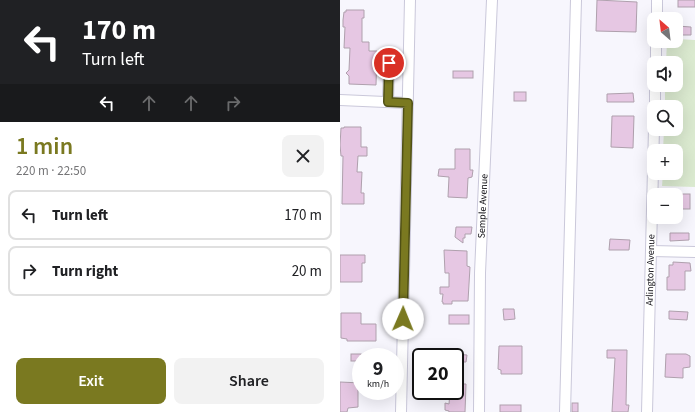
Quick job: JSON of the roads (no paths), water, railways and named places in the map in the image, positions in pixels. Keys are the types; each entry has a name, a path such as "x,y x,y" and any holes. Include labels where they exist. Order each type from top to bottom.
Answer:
{"street":[{"path":"401,412 410,0"},
{"name":"Semple Avenue","path":"479,412 480,273 492,0"},
{"path":"565,412 576,0"},
{"path":"657,0 657,12"},
{"path":"388,102 389,63"},
{"path":"340,100 408,103"},
{"name":"Arlington Avenue","path":"647,412 654,136"},
{"path":"652,251 695,252"}]}
